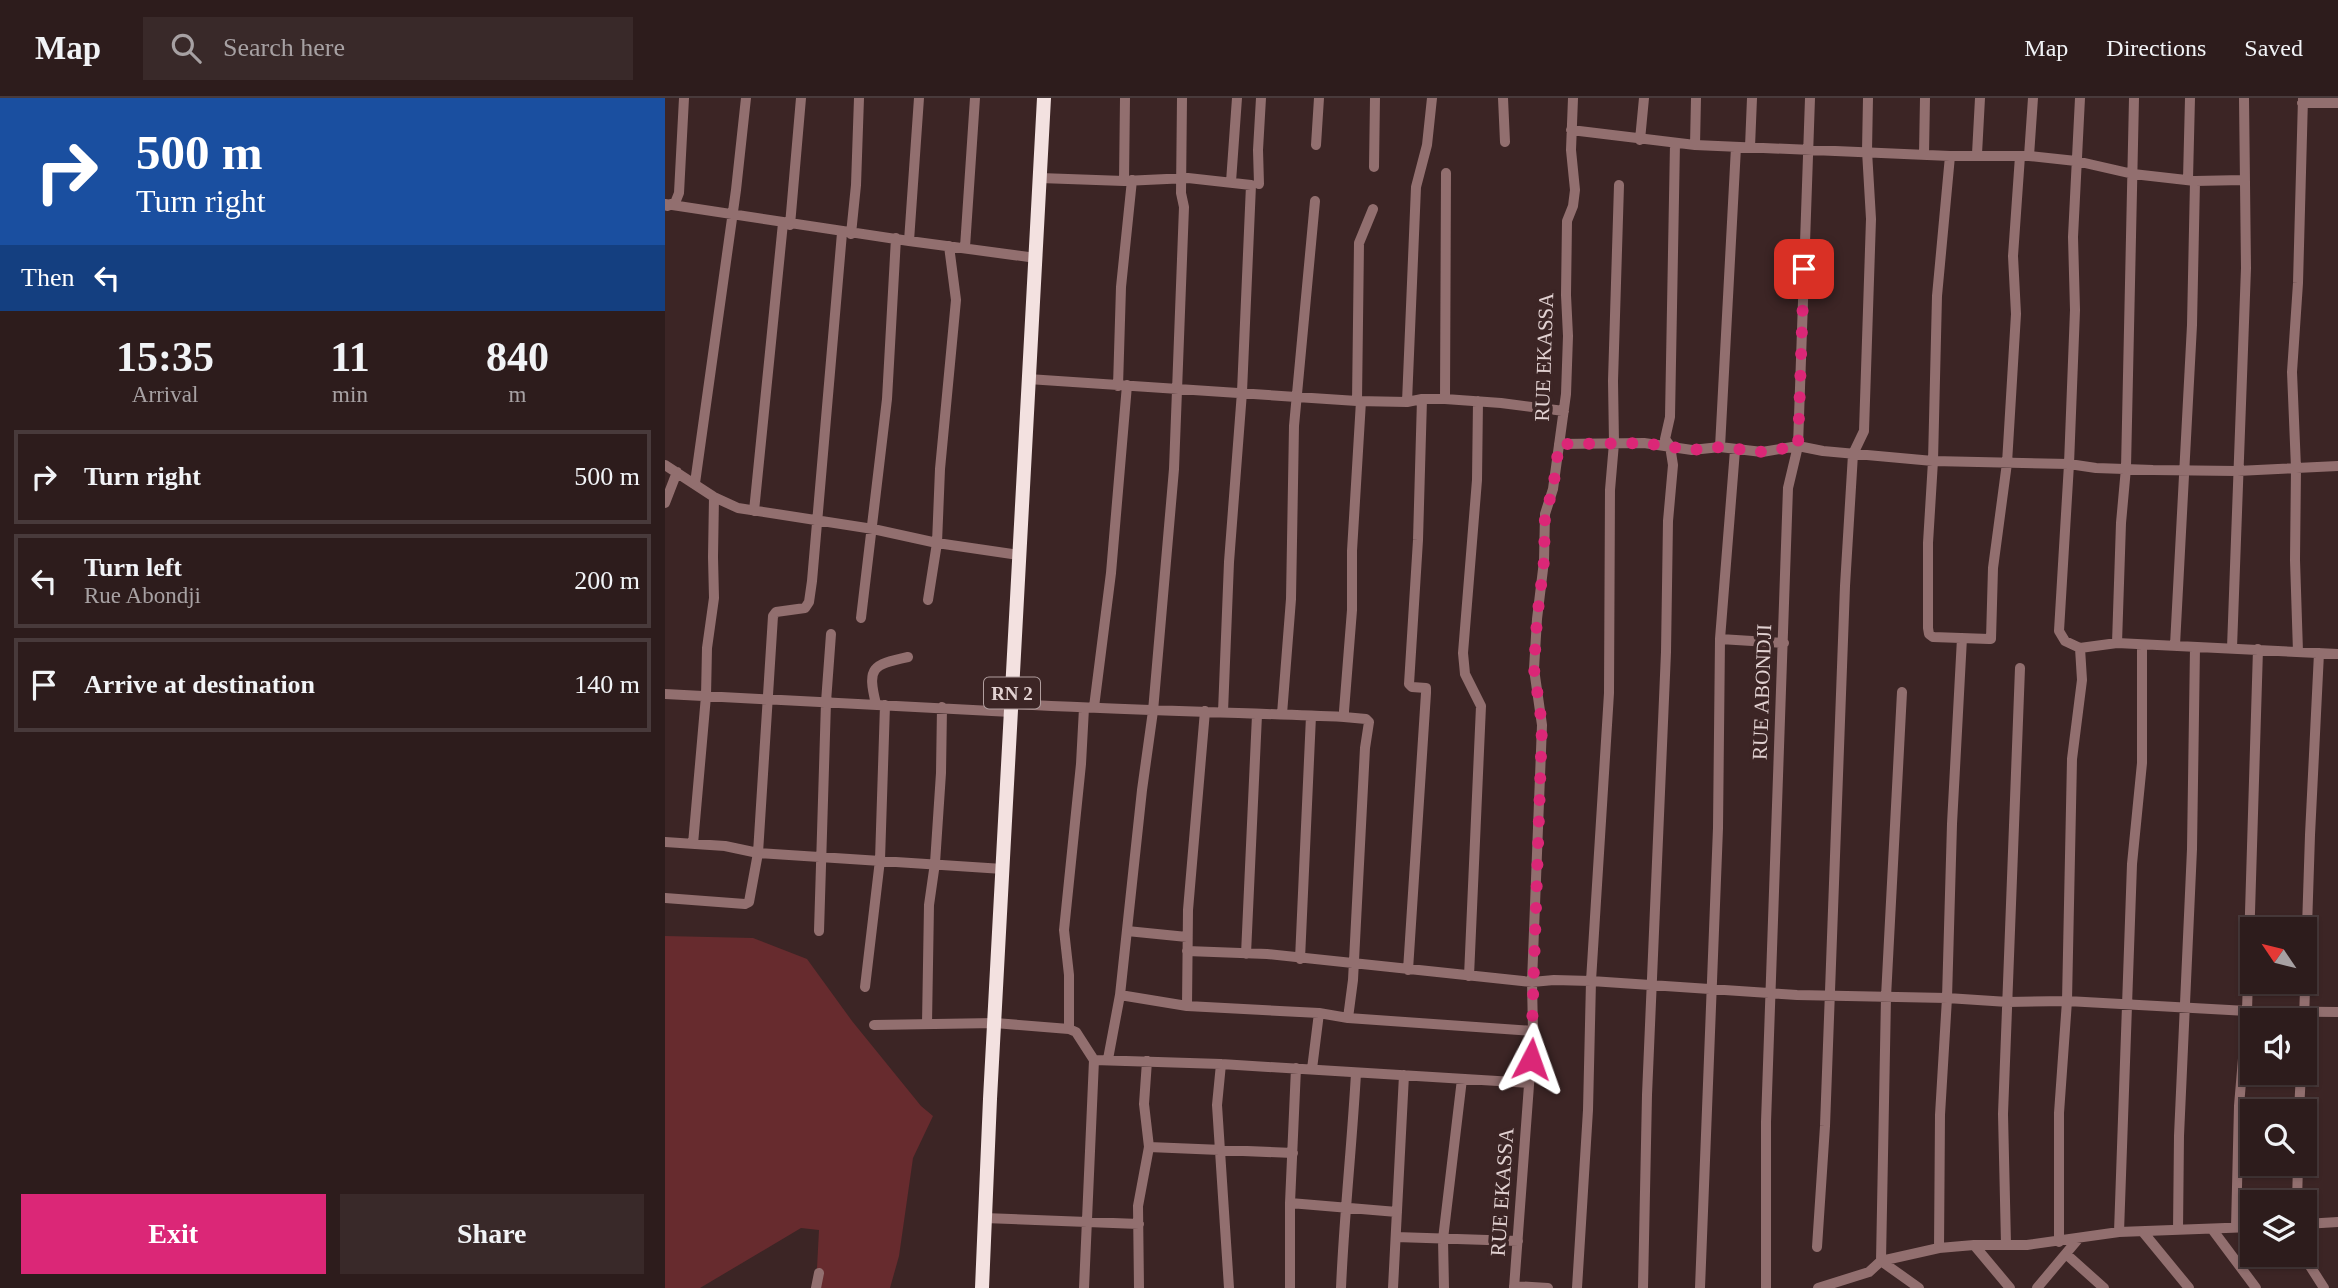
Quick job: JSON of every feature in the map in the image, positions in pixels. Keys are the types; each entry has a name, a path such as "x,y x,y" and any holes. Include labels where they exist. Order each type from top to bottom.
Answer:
{"highway":[{"name":"RN 2","path":"982,1288 1044,98"}],"street":[{"path":"667,206 677,201 679,194 684,98"},
{"path":"695,483 746,98"},
{"path":"754,511 801,98"},
{"path":"665,898 747,904 758,853 773,616 776,611 802,609 809,602 859,98"},
{"path":"909,242 919,98"},
{"path":"965,247 975,98"},
{"path":"1069,1029 1069,975 1064,930 1089,708 1111,573 1123,385 1121,287 1128,180 1125,98"},
{"path":"1108,1059 1120,995 1153,711 1174,469 1184,207 1181,193 1182,98"},
{"path":"1231,182 1237,98"},
{"path":"1259,184 1261,98"},
{"path":"1316,145 1319,98"},
{"path":"1374,167 1375,98"},
{"path":"1407,402 1416,187 1427,145 1432,98"},
{"path":"1503,98 1505,142"},
{"name":"RUE EKASSA","path":"1514,1287 1533,1031 1532,982 1542,725 1534,669 1544,561 1545,514 1553,489 1564,411 1568,336 1567,217 1573,206 1575,190 1571,130 1573,98"},
{"path":"1640,140 1644,98"},
{"path":"1695,145 1696,98"},
{"path":"1750,148 1752,98"},
{"name":"RUE ABONDJI","path":"1766,1288 1766,1122 1788,488 1798,446 1810,98"},
{"path":"1817,1247 1825,1126 1838,732 1853,454 1864,431 1871,219 1867,151 1868,98"},
{"path":"1923,154 1925,98"},
{"path":"1977,154 1980,98"},
{"path":"1950,156 1937,296 1928,543 1928,628 1933,637 1991,639 1993,568 2007,463 2016,314 2013,256 2033,98"},
{"path":"2080,98 2073,237 2075,310 2069,464 2059,631 2065,641 2080,648 2117,643 2338,654"},
{"path":"2117,643 2121,523 2126,468 2134,98"},
{"path":"2175,645 2192,325 2190,98"},
{"path":"2232,648 2246,268 2244,98"},
{"path":"2298,652 2292,372 2298,283 2302,101 2338,103"},
{"path":"1571,130 1695,145 1950,156 2025,156 2076,161 2133,174 2192,180 2243,180"},
{"path":"1643,1288 1651,985 1666,652 1668,521 1674,465 1670,446 1665,439 1670,417 1675,143"},
{"path":"1720,447 1736,147"},
{"path":"1445,173 1445,399"},
{"path":"1040,178 1181,179 1251,185 1243,392 1229,562 1223,712"},
{"path":"1577,1288 1588,1110 1591,981 1609,693 1610,490 1614,443 1613,382 1619,185"},
{"path":"1282,714 1290,608 1296,397 1315,201"},
{"path":"667,206 1036,258"},
{"path":"1344,717 1352,610 1359,401 1359,243 1373,209"},
{"path":"861,618 887,399 896,238"},
{"path":"928,600 937,543 940,469 955,300 949,246"},
{"path":"1028,379 1359,401 1407,402 1445,399 1564,411"},
{"path":"1408,970 1426,693 1426,688 1412,687 1409,684 1418,540 1422,399"},
{"path":"1469,976 1481,706 1465,674 1463,653 1477,493 1478,401"},
{"path":"1559,444 1614,443 1692,450 1720,447 1762,452 1798,446 1933,461 2184,470 2237,471 2338,466"},
{"path":"1700,1288 1718,828 1720,639 1735,450"},
{"path":"665,465 737,508 817,519 937,543 1019,555"},
{"path":"665,503 677,472"},
{"path":"692,844 706,696 707,648 714,598 714,496"},
{"path":"819,931 826,702 831,634"},
{"path":"1939,1248 1940,1115 1962,638"},
{"path":"1720,639 1784,643"},
{"path":"2119,1232 2132,864 2142,763 2142,645"},
{"path":"2178,1230 2179,1136 2193,836 2195,646"},
{"path":"2059,1242 2059,1112 2067,1001 2072,759 2082,680 2080,648"},
{"path":"2247,1008 2258,649"},
{"path":"2304,1008 2319,653"},
{"path":"865,987 880,860 881,704 871,679 874,671 885,662 908,657"},
{"path":"2006,1244 2003,1114 2011,846 2020,667"},
{"path":"1881,1261 1886,997 1902,692"},
{"path":"665,694 941,707 1205,711 1366,719 1369,722 1365,748 1348,1018"},
{"path":"927,1024 929,905 935,863 941,773 941,707"},
{"path":"1187,1006 1187,937 1205,711"},
{"path":"1246,954 1257,715"},
{"path":"1300,958 1311,716"},
{"path":"665,842 758,853 1003,869"},
{"path":"1127,931 1187,937"},
{"path":"1187,951 1352,962 1532,982 1591,981 1771,993 2008,1002 2067,1001 2240,1012"},
{"path":"1120,995 1187,1006 1319,1013 1348,1018 1533,1031"},
{"path":"2317,1014 2338,1012"},
{"path":"1312,1069 1319,1013"},
{"path":"874,1025 995,1023 1069,1029 1076,1032 1094,1060 1084,1288"},
{"path":"1094,1060 1221,1064 1529,1083"},
{"path":"1139,1288 1138,1206 1149,1147 1144,1104 1147,1061"},
{"path":"1221,1064 1217,1105 1229,1288"},
{"path":"1290,1288 1290,1203 1296,1069"},
{"path":"1341,1288 1344,1207 1356,1073"},
{"path":"1393,1288 1404,1075"},
{"path":"1444,1288 1443,1239 1462,1079"},
{"path":"2236,1227 2241,1085"},
{"path":"1149,1147 1293,1153"},
{"path":"1290,1203 1397,1212"},
{"path":"984,1218 1139,1224"},
{"path":"2317,1223 2338,1222"},
{"path":"1818,1288 1838,1286 1869,1272 1881,1261 1939,1248 2027,1245 2119,1232 2240,1227"},
{"path":"2212,1229 2256,1288"},
{"path":"2143,1232 2189,1288"},
{"path":"1396,1237 1518,1241"},
{"path":"2037,1288 2080,1238"},
{"path":"1974,1245 2010,1288"},
{"path":"2066,1254 2104,1288"},
{"path":"1881,1261 1919,1288"},
{"path":"2311,1267 2324,1288"},
{"path":"815,1288 819,1273"},
{"path":"1514,1287 1548,1288"}],"shaded area":[{"path":"665,936 753,938 807,959 852,1021 921,1106 933,1116 913,1158 899,1256 890,1288 816,1288 819,1230 801,1228 700,1288 665,1288"}],"route":[{"path":"1531,1059 1542,725 1534,669 1544,561 1544,523 1553,489 1559,444 1644,443 1692,450 1720,447 1762,452 1798,446 1804,269"}]}
